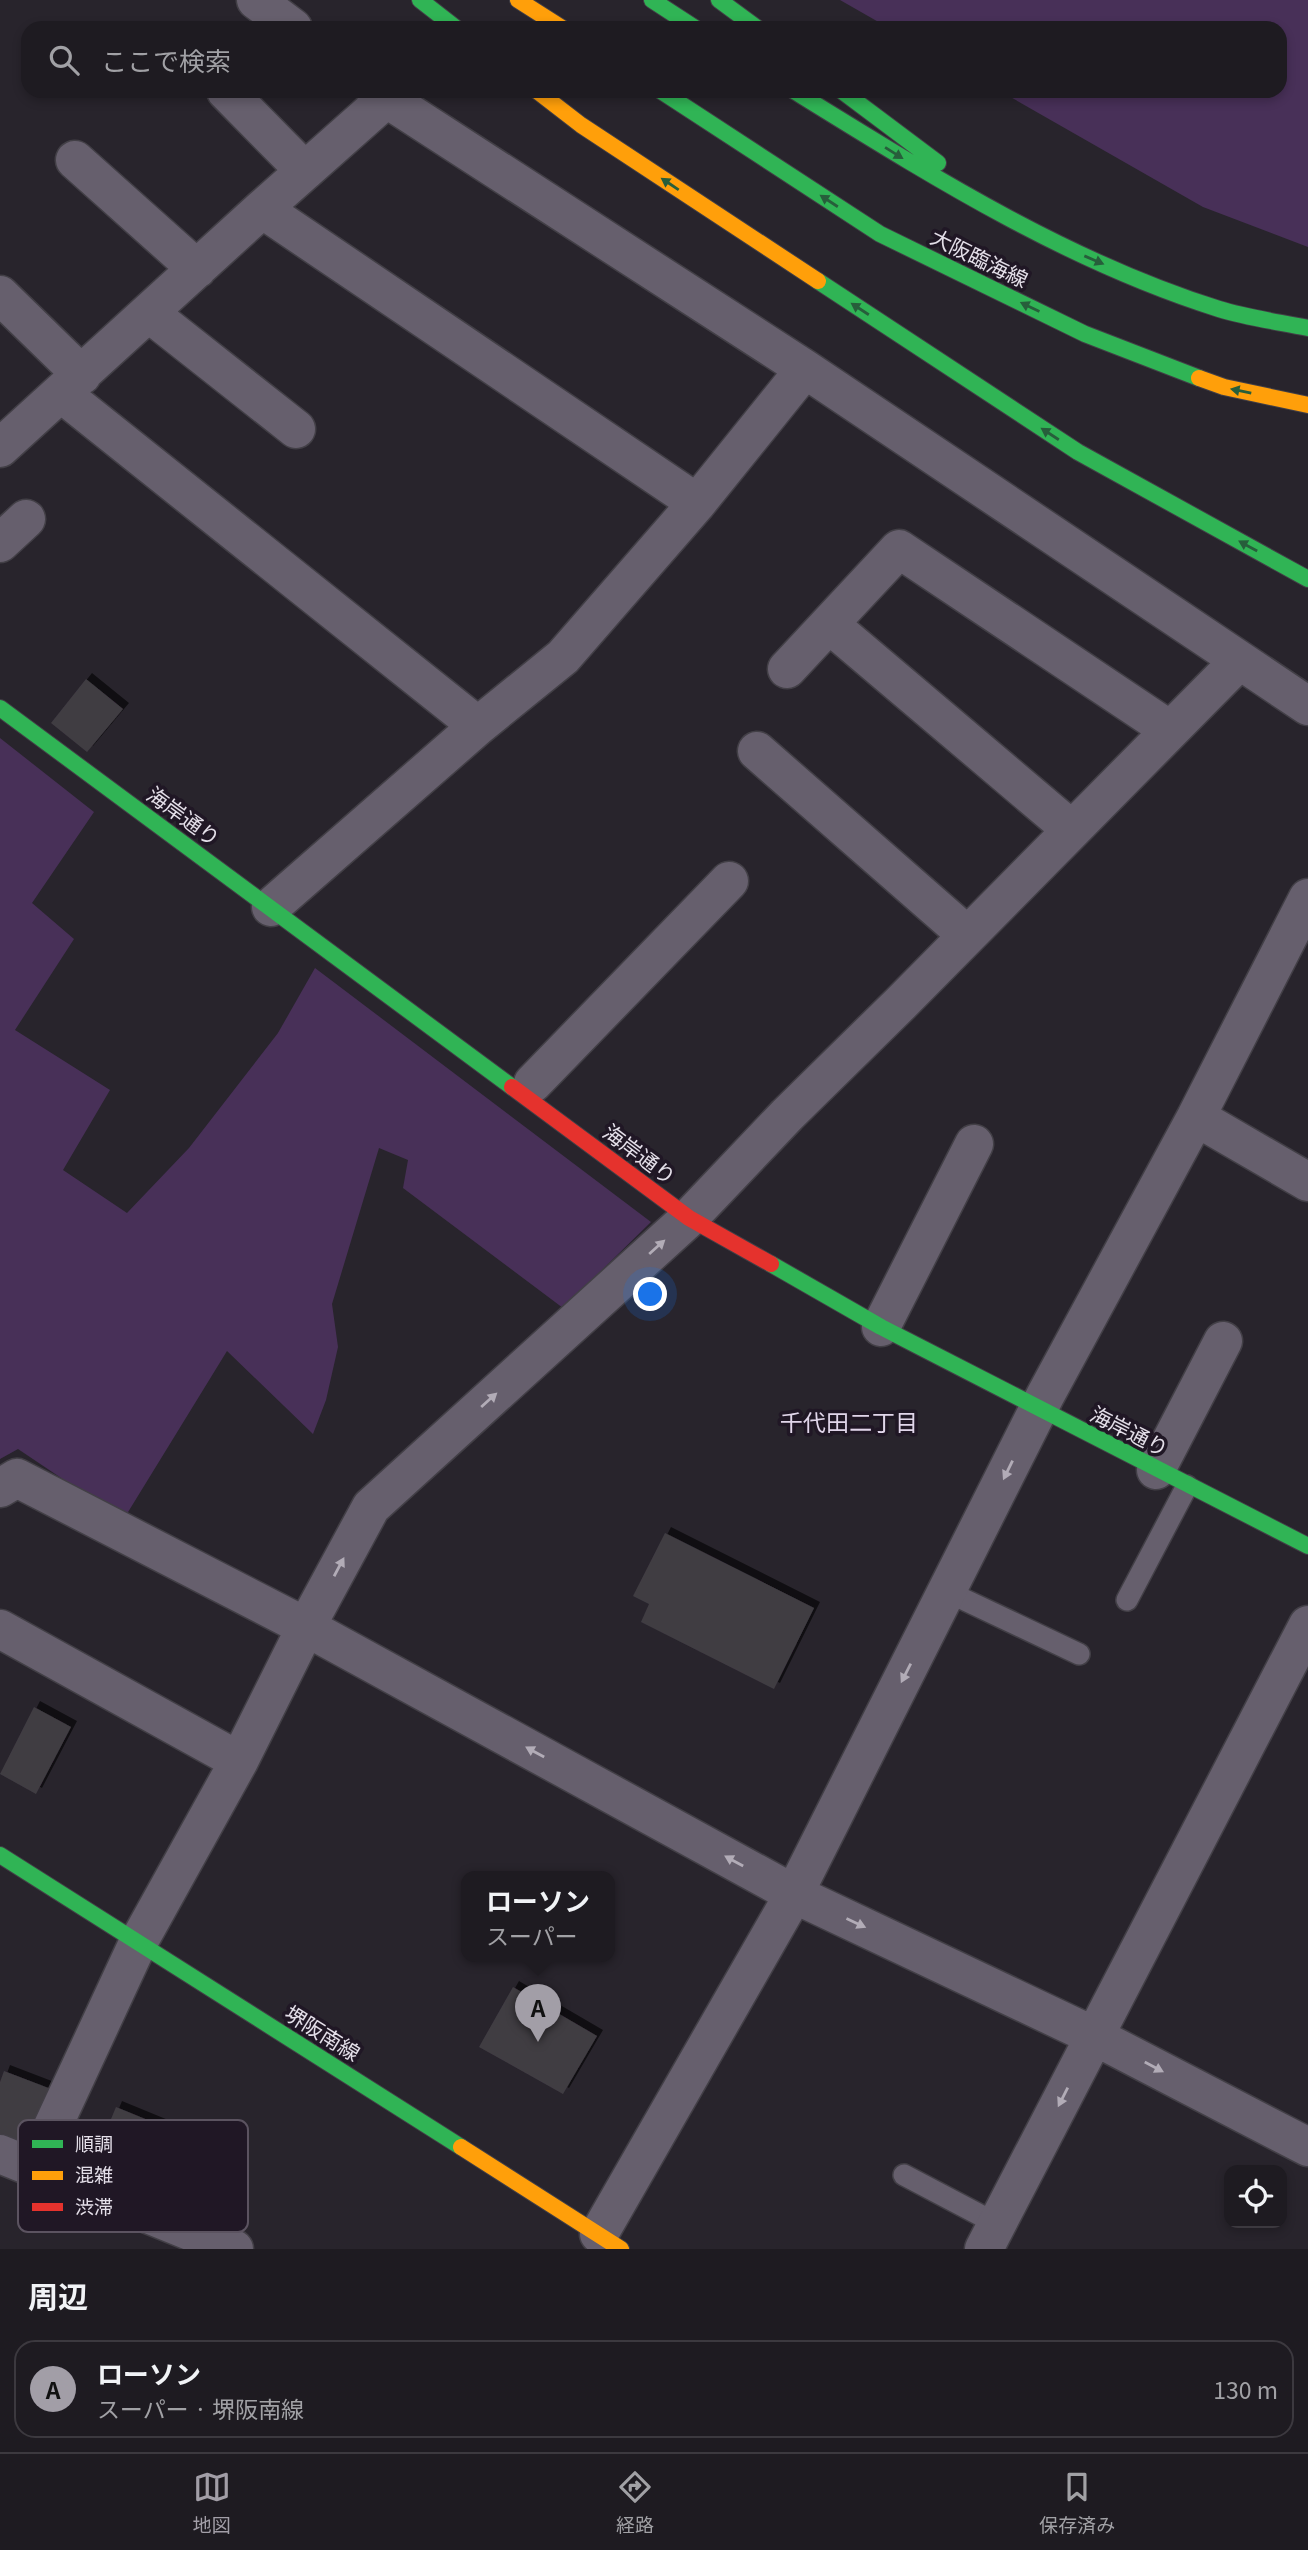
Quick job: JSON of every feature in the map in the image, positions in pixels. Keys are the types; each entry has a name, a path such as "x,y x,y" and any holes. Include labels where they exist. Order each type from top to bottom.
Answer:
{"street":[{"path":"256,0 284,21"},
{"path":"419,0 447,21"},
{"path":"518,0 551,21"},
{"path":"652,0 684,21"},
{"path":"719,0 748,21"},
{"path":"233,98 305,171"},
{"path":"0,449 305,171 377,98"},
{"path":"385,98 805,369 1238,662 1308,706"},
{"path":"547,98 593,132 1078,452 1308,579"},
{"name":"大阪臨海線","path":"672,98 880,234 1084,334 1224,387 1308,405"},
{"path":"805,98 904,159 1035,234 1146,282 1221,310 1308,328"},
{"path":"851,98 1035,234"},
{"path":"75,160 197,269"},
{"path":"262,209 697,503"},
{"path":"0,295 72,384 478,726"},
{"path":"149,313 296,429"},
{"path":"271,907 478,726 563,657 697,503 805,369"},
{"path":"787,669 899,549 1170,730"},
{"path":"829,624 1072,830"},
{"path":"40,2120 239,1761 306,1627 371,1507 689,1218 787,1115 1238,662"},
{"name":"海岸通り","path":"0,708 689,1218 881,1327 1308,1546"},
{"path":"757,751 967,935"},
{"path":"533,1083 729,881"},
{"path":"610,2241 794,1894 1038,1409 1196,1117 1308,898"},
{"path":"1196,1117 1308,1182"},
{"path":"881,1327 974,1144"},
{"path":"1172,1478 1223,1341"},
{"path":"0,1488 17,1478 306,1627 794,1894 1094,2036 1308,2147"},
{"path":"991,2237 1308,1625"},
{"path":"0,1629 239,1761"},
{"name":"堺阪南線","path":"0,1855 610,2241"},
{"path":"188,2232 224,2247"}],"lane":[{"path":"1127,1600 1172,1478"},
{"path":"948,1592 1079,1654"},
{"path":"904,2175 991,2237"}],"shaded area":[{"path":"840,0 1308,0 1308,247 1203,207 1012,98 1287,98 1287,21 877,21"},
{"path":"0,738 94,812 32,903 74,939 15,1030 110,1090 63,1170 127,1213 189,1148 278,1033 315,968 651,1222 563,1308 403,1188 408,1160 379,1148 332,1304 338,1347 326,1400 313,1434 227,1351 125,1517 91,1498 18,1449 0,1459"}],"building":[{"path":"86,679 123,709 87,752 51,723"},
{"path":"665,1533 814,1608 774,1689 641,1622 649,1604 633,1596"},
{"path":"34,1707 71,1727 36,1794 0,1774"},
{"path":"513,1987 597,2036 563,2094 479,2047"},
{"path":"4,2071 51,2089 39,2120 18,2120 18,2141 0,2134 0,2082"},
{"path":"116,2107 148,2120 111,2120"}],"traffic: fast":[{"path":"420,0 447,21"},
{"path":"652,0 684,21"},
{"path":"719,0 748,21"},
{"path":"672,98 880,234 1085,334 1199,378"},
{"path":"805,98 1000,214 1107,266 1219,309 1308,328"},
{"path":"851,98 938,163"},
{"path":"818,281 1078,452 1308,579"},
{"path":"0,708 512,1087"},
{"path":"771,1264 881,1327 1308,1546"},
{"path":"0,1855 461,2147"}],"traffic: slow":[{"path":"518,0 551,21"},
{"path":"546,98 581,125 818,281"},
{"path":"1199,378 1224,387 1308,405"},
{"path":"461,2147 621,2249"}],"traffic: jam":[{"path":"512,1087 689,1218 771,1264"}],"place":[{"name":"ローソン","path":"538,2042"}],"district":[{"name":"千代田二丁目","path":"849,1423"}]}
